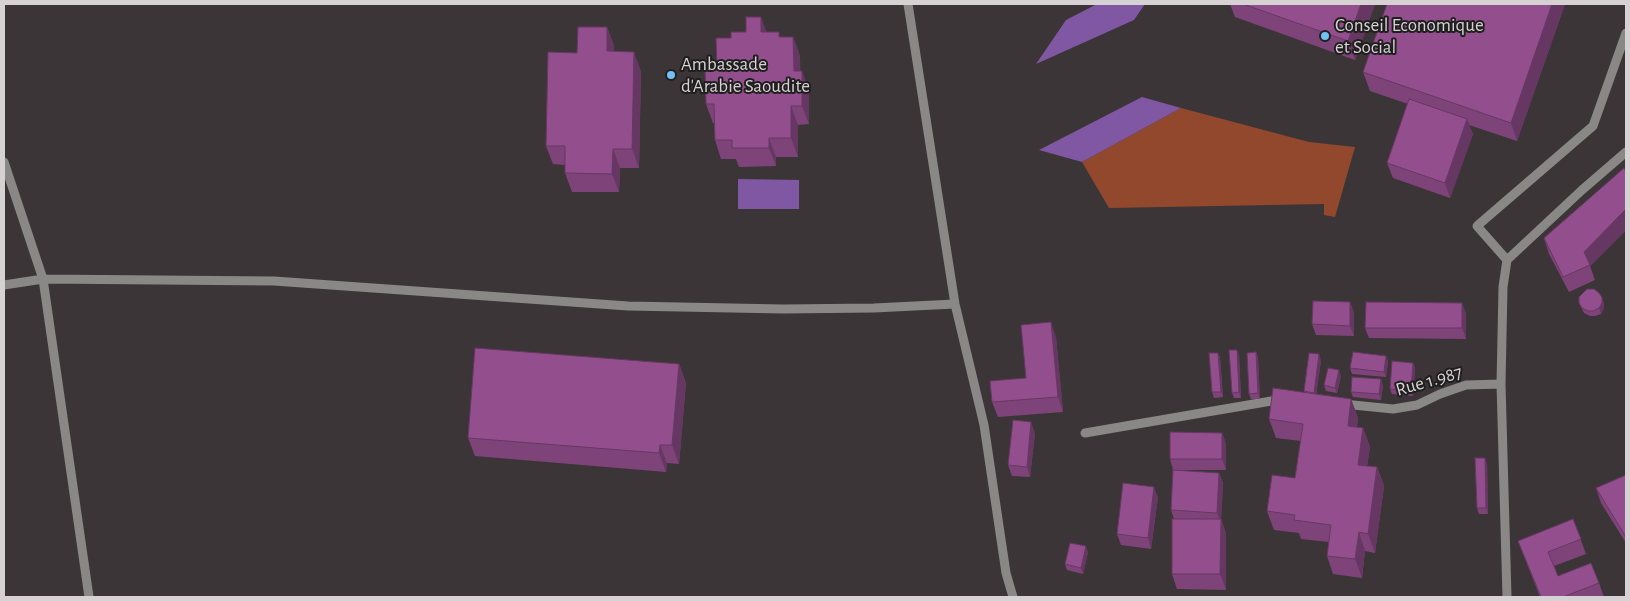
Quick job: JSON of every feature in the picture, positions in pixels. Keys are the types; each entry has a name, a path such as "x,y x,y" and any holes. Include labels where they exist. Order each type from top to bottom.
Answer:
{"street":[{"path":"908,4 955,304 984,425 1006,573 1013,597"},
{"path":"1507,260 1477,226 1593,126 1626,32"},
{"path":"1507,597 1501,384 1503,288 1507,260 1626,152"},
{"path":"4,162 43,279 89,597"},
{"path":"4,285 43,279 274,281 628,306 783,309 874,308 955,304"},
{"name":"Rue 1.987","path":"1336,403 1393,409 1417,405 1440,394 1466,386 1501,384"},
{"path":"1085,433 1292,398"}],"shaded area":[{"path":"1097,4 1145,4 1134,20 1036,64 1066,20"},
{"path":"1142,97 1181,108 1082,162 1039,150"},
{"path":"1181,108 1309,142 1355,147 1335,217 1324,215 1324,204 1109,208 1082,162"},
{"path":"738,179 799,180 799,209 738,209"}],"building":[{"path":"1243,4 1361,4 1348,41"},
{"path":"1387,4 1552,4 1511,123 1363,72"},
{"path":"746,17 761,17 761,32 779,32 779,37 793,37 794,71 802,71 802,106 791,106 791,138 769,138 769,148 732,148 732,140 715,140 714,104 706,104 705,69 717,70 716,38 731,38 731,32 746,32"},
{"path":"578,27 607,27 607,51 634,52 632,149 613,149 612,174 565,173 565,146 546,146 548,52 577,53"},
{"path":"1409,99 1467,119 1445,183 1387,163"},
{"path":"1624,168 1626,172 1626,213 1625,210 1584,252 1590,265 1563,277 1544,238"},
{"path":"1587,289 1594,289 1602,297 1602,303 1599,308 1593,311 1582,308 1579,303 1579,297"},
{"path":"1313,301 1350,302 1350,326 1312,324"},
{"path":"1366,302 1462,303 1462,328 1365,328"},
{"path":"1051,322 1058,397 992,402 990,381 1026,378 1021,325"},
{"path":"475,348 679,364 672,445 660,445 659,453 468,438"},
{"path":"1229,350 1237,350 1239,392 1232,393"},
{"path":"1256,352 1258,393 1249,394 1247,353"},
{"path":"1353,352 1386,356 1384,372 1350,368"},
{"path":"1209,353 1218,353 1221,392 1212,392"},
{"path":"1309,353 1319,354 1314,393 1304,391"},
{"path":"1392,361 1413,363 1411,390 1390,389"},
{"path":"1328,368 1339,370 1335,388 1324,385"},
{"path":"1352,377 1381,379 1379,394 1351,392"},
{"path":"1273,388 1351,399 1348,426 1363,428 1358,465 1377,467 1368,534 1359,532 1355,559 1327,556 1331,525 1294,520 1295,515 1267,511 1272,475 1295,478 1303,424 1269,419"},
{"path":"1013,420 1031,422 1027,467 1008,465"},
{"path":"1170,432 1222,433 1222,459 1170,459"},
{"path":"1475,458 1485,458 1486,508 1477,508"},
{"path":"1173,470 1219,473 1217,513 1171,510"},
{"path":"1626,475 1626,537 1596,488"},
{"path":"1123,483 1154,487 1148,538 1117,534"},
{"path":"1172,519 1221,519 1220,574 1172,574"},
{"path":"1573,519 1581,539 1548,552 1558,576 1591,563 1599,583 1563,597 1541,597 1518,541"},
{"path":"1070,543 1086,546 1081,568 1065,564"}],"place":[{"name":"Conseil Economique et Social","path":"1325,36"},
{"name":"Ambassade d'Arabie Saoudite","path":"671,75"}]}
